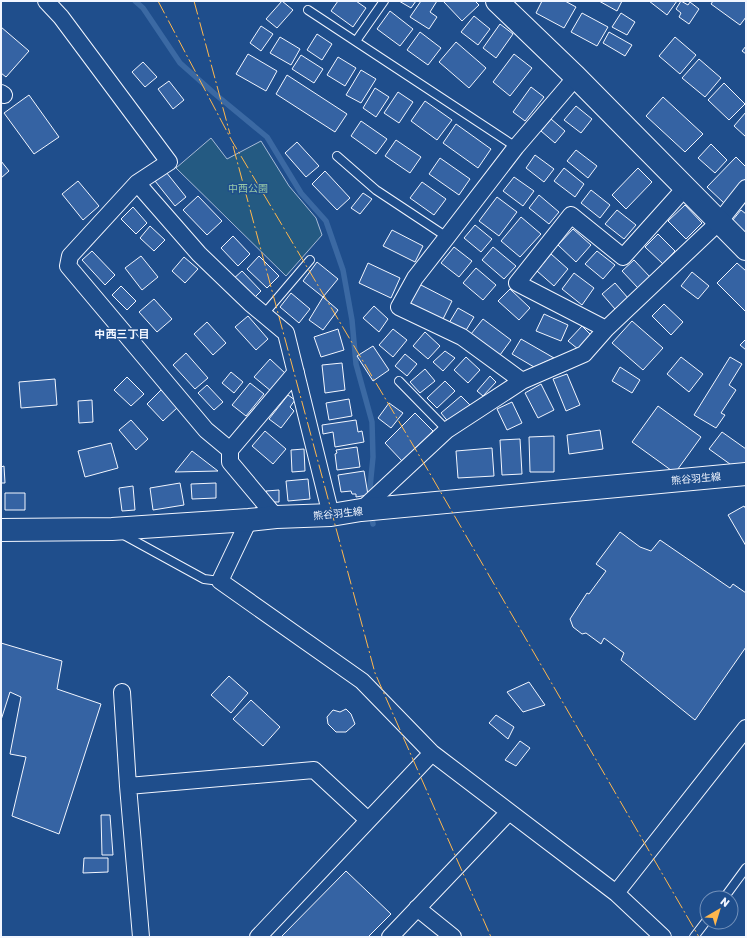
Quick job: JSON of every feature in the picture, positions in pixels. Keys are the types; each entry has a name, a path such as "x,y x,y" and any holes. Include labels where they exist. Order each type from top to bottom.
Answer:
{"main road":[{"path":"508,5 576,77 746,249"},
{"name":"熊谷羽生線","path":"1,531 112,529 276,517 331,515 371,506 746,474"},
{"name":"熊谷羽生線","path":"647,483 746,480"}],"street":[{"path":"46,1 61,17 170,162 137,183 70,256 68,266 206,430 230,450"},
{"path":"522,381 462,337 399,307 415,278 516,147 576,77"},
{"path":"137,183 199,254 250,303 286,333 331,515"},
{"path":"606,329 517,283 571,215 623,257 685,188"},
{"path":"371,506 448,430 522,381 584,354 606,329 719,222 746,188"},
{"path":"276,517 230,462 230,450 296,372"},
{"path":"249,520 220,581 362,682 432,753 509,812 619,889 663,937"},
{"path":"122,692 128,786 141,937"},
{"path":"619,889 746,728"},
{"path":"258,937 432,753"},
{"path":"128,786 314,770 368,820"},
{"path":"390,937 509,812"},
{"path":"418,908 453,937"}],"lane":[{"path":"356,41 384,1"},
{"path":"308,10 516,147"},
{"path":"337,156 376,190 447,237"},
{"path":"264,314 310,260"},
{"path":"399,381 448,430"},
{"path":"112,529 204,579 220,581"},
{"path":"730,890 746,868"}],"green space":[{"name":"中西公園","path":"211,138 227,159 261,141 289,186 316,218 322,235 286,276 176,168"}],"building":[{"path":"282,1 293,10 277,28 266,19"},
{"path":"338,1 356,1 366,8 353,27 331,11"},
{"path":"399,1 416,1 411,8"},
{"path":"421,1 437,1 430,12 437,17 429,29 410,17"},
{"path":"443,1 475,1 479,5 462,21"},
{"path":"542,1 565,1 576,7 564,28 536,13"},
{"path":"599,1 622,1 617,11"},
{"path":"649,1 677,1 667,15"},
{"path":"681,1 688,5 690,2 699,9 689,24 679,17 681,13 676,9"},
{"path":"713,1 745,1 746,17 740,25 711,4"},
{"path":"390,11 413,29 400,46 377,29"},
{"path":"582,13 608,27 597,46 571,32"},
{"path":"621,13 635,22 627,35 612,27"},
{"path":"474,16 490,29 478,45 461,32"},
{"path":"500,24 513,34 496,58 483,48"},
{"path":"261,26 273,34 261,51 250,43"},
{"path":"1,27 29,51 6,77 1,73"},
{"path":"420,32 441,48 428,65 407,50"},
{"path":"609,32 632,45 625,56 603,43"},
{"path":"317,34 332,44 322,60 307,50"},
{"path":"280,37 300,49 291,65 270,53"},
{"path":"675,37 696,55 680,74 659,56"},
{"path":"456,42 486,68 469,88 439,62"},
{"path":"746,46 746,54 742,51"},
{"path":"248,54 277,71 266,91 236,74"},
{"path":"514,54 532,68 510,96 493,82"},
{"path":"301,55 323,69 314,83 292,69"},
{"path":"338,57 356,68 345,86 327,75"},
{"path":"699,59 721,78 705,97 682,78"},
{"path":"143,62 157,77 145,87 132,72"},
{"path":"361,70 376,79 361,103 346,95"},
{"path":"287,75 347,114 335,132 276,94"},
{"path":"169,81 184,100 173,109 158,89"},
{"path":"724,83 745,104 729,120 708,100"},
{"path":"531,87 544,97 525,121 513,112"},
{"path":"375,88 389,97 376,117 363,108"},
{"path":"398,92 413,102 399,123 384,113"},
{"path":"29,95 59,137 34,154 4,113"},
{"path":"663,97 703,134 685,152 646,116"},
{"path":"425,101 452,120 437,140 411,121"},
{"path":"576,106 592,119 581,133 564,120"},
{"path":"746,112 746,137 734,126"},
{"path":"551,119 565,131 555,143 541,131"},
{"path":"361,121 387,139 376,154 351,136"},
{"path":"456,124 491,149 478,168 443,143"},
{"path":"396,140 421,157 410,173 385,156"},
{"path":"297,142 319,166 306,177 285,153"},
{"path":"711,144 727,160 715,173 698,158"},
{"path":"576,150 597,166 588,178 567,161"},
{"path":"535,155 554,169 544,182 526,168"},
{"path":"736,157 746,167 746,180 724,203 707,187"},
{"path":"440,158 470,179 459,195 429,174"},
{"path":"1,161 9,171 1,178"},
{"path":"564,168 584,184 575,197 554,181"},
{"path":"638,168 652,182 626,209 612,195"},
{"path":"325,171 350,198 337,210 312,184"},
{"path":"166,172 186,197 175,206 155,181"},
{"path":"514,177 534,191 523,206 503,191"},
{"path":"78,181 99,206 83,220 62,194"},
{"path":"422,182 446,199 434,215 410,198"},
{"path":"591,190 610,205 600,218 581,203"},
{"path":"363,193 372,199 360,214 351,208"},
{"path":"539,195 559,212 549,224 529,208"},
{"path":"198,196 222,221 207,235 183,210"},
{"path":"497,197 517,212 499,236 479,221"},
{"path":"685,205 702,223 686,239 668,221"},
{"path":"133,207 147,223 136,234 121,219"},
{"path":"617,210 636,225 624,239 605,224"},
{"path":"741,210 746,214 745,232 732,221"},
{"path":"521,217 541,234 520,257 501,241"},
{"path":"475,225 492,239 481,252 464,238"},
{"path":"150,226 165,240 154,251 140,238"},
{"path":"573,229 591,245 576,262 558,245"},
{"path":"392,230 423,246 415,262 383,246"},
{"path":"658,234 675,251 663,264 645,247"},
{"path":"233,236 250,254 238,266 221,248"},
{"path":"454,247 472,261 459,277 441,263"},
{"path":"493,247 516,266 504,279 482,260"},
{"path":"92,251 115,275 105,285 82,260"},
{"path":"597,251 615,265 603,279 585,264"},
{"path":"551,254 568,269 554,286 537,271"},
{"path":"141,256 158,277 142,290 125,268"},
{"path":"259,256 279,276 267,288 247,269"},
{"path":"184,257 198,269 185,283 172,271"},
{"path":"634,260 650,277 638,288 622,271"},
{"path":"317,262 338,279 323,297 303,281"},
{"path":"368,263 400,278 391,298 359,283"},
{"path":"737,263 746,271 746,312 717,283"},
{"path":"476,268 496,285 483,300 463,283"},
{"path":"242,271 261,291 252,300 232,280"},
{"path":"692,272 709,286 698,299 681,286"},
{"path":"574,273 594,288 582,305 562,289"},
{"path":"615,283 628,298 615,309 602,294"},
{"path":"419,284 452,301 442,321 409,305"},
{"path":"121,286 136,301 127,310 112,295"},
{"path":"510,289 530,308 519,320 498,301"},
{"path":"291,293 310,309 299,323 280,307"},
{"path":"323,297 338,310 323,330 309,320"},
{"path":"154,299 172,319 157,332 139,312"},
{"path":"664,304 683,322 671,335 652,316"},
{"path":"374,306 388,319 379,332 363,318"},
{"path":"458,308 474,317 465,332 449,323"},
{"path":"544,314 568,325 561,341 536,331"},
{"path":"248,316 268,339 256,350 235,327"},
{"path":"483,319 511,340 500,355 471,334"},
{"path":"632,321 663,348 643,370 612,343"},
{"path":"207,322 226,343 213,355 194,334"},
{"path":"582,326 591,335 578,349 568,341"},
{"path":"338,329 344,350 321,357 314,337"},
{"path":"393,329 407,340 393,357 379,345"},
{"path":"425,332 440,346 428,359 413,346"},
{"path":"521,339 554,358 534,367 512,354"},
{"path":"746,339 746,350 740,345"},
{"path":"373,346 389,370 373,381 357,356"},
{"path":"445,351 455,358 443,371 433,362"},
{"path":"186,353 208,378 195,389 173,365"},
{"path":"405,354 417,364 407,376 395,366"},
{"path":"466,357 480,370 468,383 454,370"},
{"path":"681,357 703,374 689,392 667,374"},
{"path":"730,357 742,364 729,385 736,390 721,413 725,415 716,428 694,415"},
{"path":"270,359 286,374 271,391 254,377"},
{"path":"342,363 345,390 325,393 322,365"},
{"path":"620,367 640,380 632,393 612,381"},
{"path":"425,369 435,381 420,393 410,382"},
{"path":"231,372 243,382 234,393 222,383"},
{"path":"567,374 580,405 566,411 553,379"},
{"path":"490,376 496,382 483,396 477,391"},
{"path":"127,377 144,394 131,406 114,390"},
{"path":"55,379 57,405 21,408 19,382"},
{"path":"445,381 455,391 437,408 427,398"},
{"path":"250,383 264,394 246,416 232,405"},
{"path":"541,384 554,410 538,418 525,393"},
{"path":"207,385 223,402 214,410 198,393"},
{"path":"161,390 178,407 163,421 147,404"},
{"path":"288,395 295,400 290,407 294,411 281,428 269,419"},
{"path":"461,396 471,406 450,424 441,413"},
{"path":"349,399 352,416 329,420 326,403"},
{"path":"92,400 93,422 79,423 78,401"},
{"path":"512,402 522,423 507,430 497,409"},
{"path":"389,403 403,413 391,428 378,418"},
{"path":"658,406 701,437 675,473 632,442"},
{"path":"415,413 433,431 402,461 385,443"},
{"path":"131,420 148,439 136,450 119,430"},
{"path":"356,420 358,432 362,431 364,442 335,447 333,432 323,434 322,425"},
{"path":"600,430 603,449 569,454 567,435"},
{"path":"265,431 286,449 273,464 252,446"},
{"path":"722,432 746,449 746,465 741,472 709,449"},
{"path":"554,436 554,472 530,472 529,437"},
{"path":"520,439 522,474 502,475 500,440"},
{"path":"111,443 118,468 85,477 78,451"},
{"path":"357,447 360,467 337,470 336,450"},
{"path":"492,448 494,476 458,478 456,451"},
{"path":"304,449 305,471 292,472 291,450"},
{"path":"192,451 218,471 175,472"},
{"path":"4,466 5,483 1,483 1,467"},
{"path":"364,471 368,495 356,497 356,494 352,494 351,491 341,492 338,475"},
{"path":"308,479 310,499 288,501 286,481"},
{"path":"180,483 184,505 153,510 150,488"},
{"path":"216,483 216,498 192,499 191,484"},
{"path":"133,486 135,510 122,511 119,488"},
{"path":"279,490 279,502 270,502 266,491"},
{"path":"5,493 25,493 25,510 5,510"},
{"path":"744,506 746,509 746,546 728,515"},
{"path":"620,532 640,547 651,551 660,540 730,588 733,584 746,593 746,647 695,720 621,660 624,653 604,638 601,644 586,633 582,634 573,627 570,619 587,593 589,594 606,571 596,564"},
{"path":"1,643 62,661 57,689 101,704 59,834 12,816 26,757 10,754 21,697 10,692 1,720"},
{"path":"229,676 248,693 231,713 211,695"},
{"path":"529,682 545,705 523,712 507,692"},
{"path":"251,700 280,727 263,746 233,719"},
{"path":"346,709 351,714 355,724 346,732 336,732 328,724 327,717 333,710 340,712"},
{"path":"496,715 514,727 508,739 489,723"},
{"path":"520,741 530,748 516,766 505,760"},
{"path":"101,815 110,815 113,855 102,855"},
{"path":"84,858 108,858 108,872 83,873"},
{"path":"346,871 391,914 368,937 281,937"}],"waterway":[{"path":"135,1 143,8 180,63 267,137 301,193 326,221 343,270 352,320 356,364 372,422 373,457 369,498"},
{"path":"371,513 373,524"}],"power":[{"path":"158,1 232,141 429,472 699,937"},
{"path":"194,1 230,134"},
{"path":"233,146 375,673 491,937"}],"district":[{"name":"中西三丁目","path":"122,334"}]}
